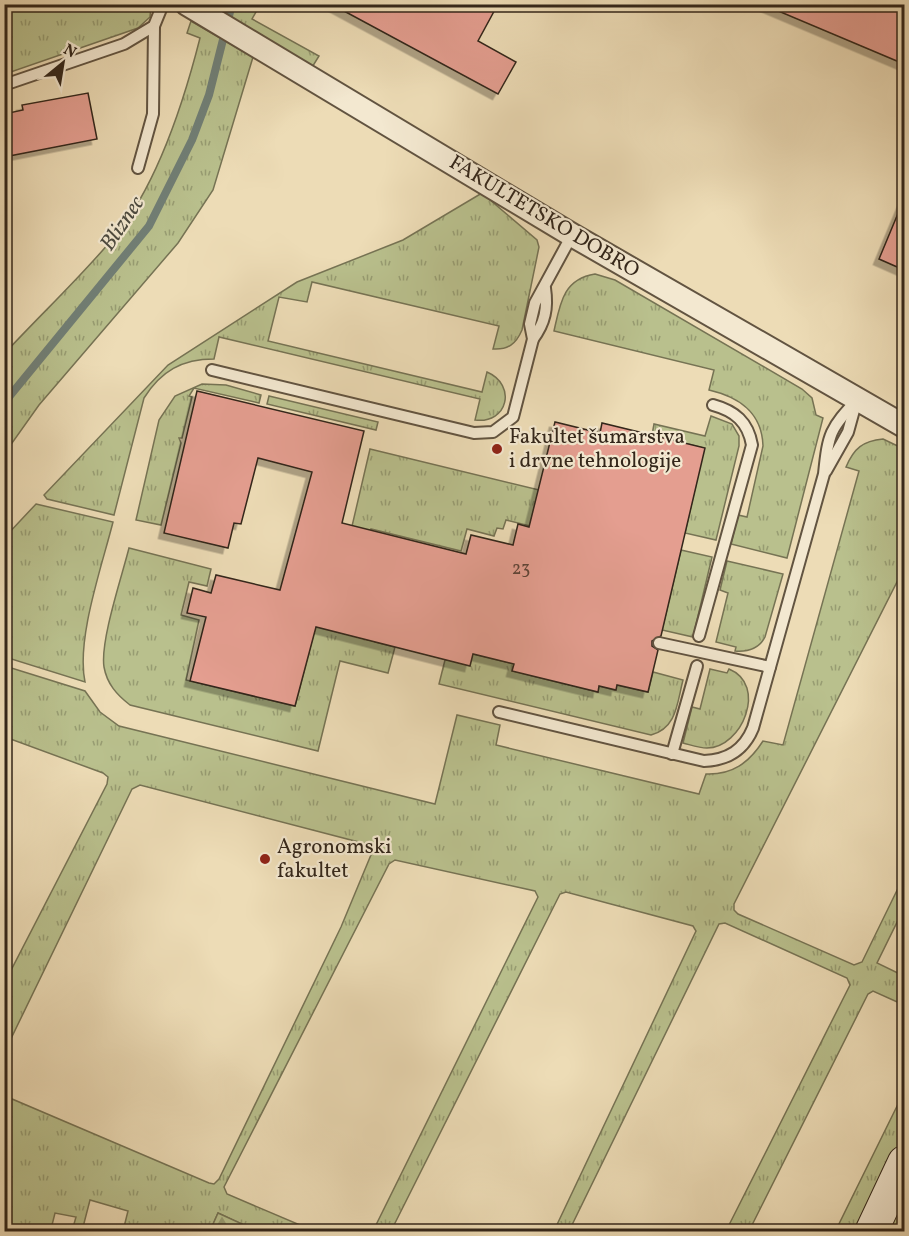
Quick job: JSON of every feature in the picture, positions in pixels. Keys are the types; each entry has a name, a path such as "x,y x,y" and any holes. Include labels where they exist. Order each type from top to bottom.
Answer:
{"street":[{"name":"FAKULTETSKO DOBRO","path":"192,7 265,53 572,235 904,426"},
{"path":"871,1232 904,1162"}],"lane":[{"path":"138,168 153,114 154,26 163,4"},
{"path":"4,85 124,44 154,26"},
{"path":"212,370 482,434 500,428 513,417 532,339 530,324 535,303 572,235"},
{"path":"499,712 672,754 713,760 731,756 739,750 753,728 824,474 827,443 835,423 858,399"},
{"path":"699,636 752,445 746,424 733,412 714,405"},
{"path":"659,643 770,667"},
{"path":"672,754 697,666"}],"green space":[{"path":"4,5 151,5 150,17 138,28 5,74"},
{"path":"202,5 260,5 252,19 319,56 311,69"},
{"path":"191,21 253,57 213,190 178,243 39,405 5,453 5,353 115,236 144,192 177,115 200,38 187,33"},
{"path":"482,193 537,240 539,247 522,330 511,345 493,349 499,326 312,282 307,302 279,297 268,341 482,392 487,372 496,378 505,394 505,402 495,416 486,420 475,420 480,399 219,337 214,359 192,361 173,368 144,398 114,515 47,499 44,495 168,365 297,282 403,240"},
{"path":"595,274 615,280 802,389 812,398 816,415 823,418 787,558 731,544 738,515 747,517 763,446 762,434 747,408 730,397 709,390 714,370 554,331 561,302 570,287 576,281"},
{"path":"202,384 226,385 261,395 259,403 194,388 189,396 192,397 182,438 179,438 181,443 161,525 136,520 159,420 175,396"},
{"path":"269,396 378,422 376,430 267,404"},
{"path":"711,416 732,424 739,436 739,446 716,540 685,533 704,448 652,435 654,424 705,436"},
{"path":"883,439 904,449 904,568 734,904 734,910 738,914 854,965 862,962 904,876 904,908 877,963 904,976 904,1005 873,991 868,994 749,1231 726,1231 850,985 847,978 725,923 719,924 569,1231 554,1231 696,931 693,926 566,892 560,894 391,1231 373,1231 538,897 535,891 395,860 389,864 224,1187 227,1194 314,1231 257,1231 218,1213 210,1231 123,1231 128,1211 90,1200 82,1231 72,1231 76,1217 55,1213 51,1229 41,1227 40,1231 15,1231 12,1226 5,1230 5,1096 209,1183 214,1184 219,1179 341,927 373,850 370,845 140,785 132,789 5,1051 5,982 107,784 108,777 103,773 5,737 5,666 85,691 100,712 119,726 435,804 457,715 500,725 496,745 699,794 706,774 724,772 739,766 752,756 763,741 783,745 859,471 846,467 856,450 865,444"},
{"path":"370,449 564,496 546,530 506,520 503,529 497,528 494,536 467,529 461,551 371,529 358,586 339,582"},
{"path":"36,504 113,522 87,624 83,665 85,682 5,657 5,537"},
{"path":"129,548 211,569 207,586 189,582 181,615 199,620 186,680 295,706 321,605 378,630 375,642 395,647 388,673 340,661 318,751 130,705 110,684 104,667 108,625"},
{"path":"681,550 712,557 693,637 662,630"},
{"path":"727,561 783,574 765,637 760,644 749,650 735,651 736,647 716,642 728,593 720,590"},
{"path":"473,654 514,664 512,671 598,692 599,686 615,690 617,685 648,692 653,672 683,680 671,721 660,732 651,735 439,684 445,660"},
{"path":"710,669 727,673 729,669 741,677 747,688 748,701 746,714 740,727 731,738 720,745 704,748 683,743 692,707 700,709"},
{"path":"904,1092 904,1134 856,1231 835,1232"},
{"path":"904,1185 904,1231 882,1231"},
{"path":"218,1213 257,1231 210,1231"}],"building":[{"path":"331,4 498,4 478,41 516,62 498,94"},
{"path":"764,4 904,4 904,64 764,5"},
{"path":"88,93 97,139 4,157 4,114 23,110 22,105"},
{"path":"904,199 904,270 879,259"},
{"path":"197,391 364,431 342,523 466,554 471,535 513,545 518,524 529,527 555,422 600,433 602,423 705,448 661,636 652,641 652,646 658,650 648,692 617,685 616,690 599,686 598,692 512,671 514,664 473,654 470,666 316,627 295,706 190,681 206,617 187,613 193,588 211,593 216,575 280,590 312,472 258,458 241,524 234,523 228,548 164,533"}],"waterway":[{"name":"Bliznec","path":"4,403 149,226 192,140 209,95 232,4"}],"place":[{"name":"Fakultet šumarstva i drvne tehnologije","path":"497,449"},
{"name":"Agronomski fakultet","path":"265,859"}]}
